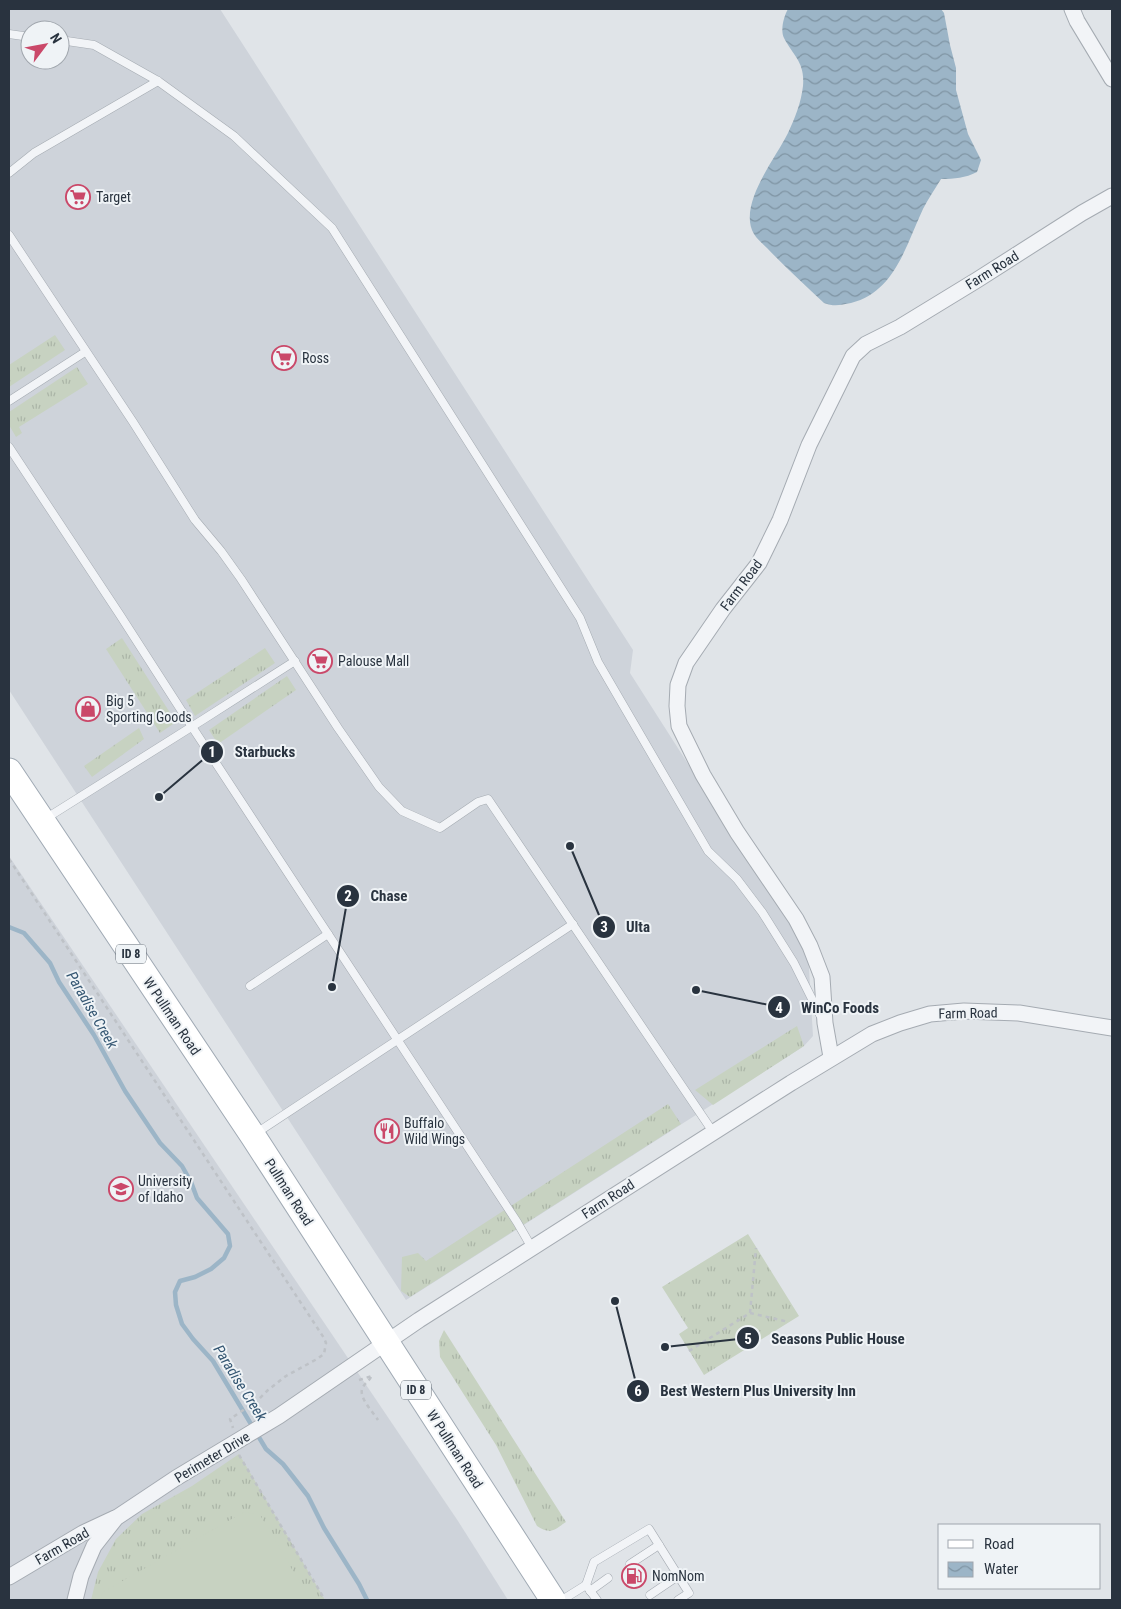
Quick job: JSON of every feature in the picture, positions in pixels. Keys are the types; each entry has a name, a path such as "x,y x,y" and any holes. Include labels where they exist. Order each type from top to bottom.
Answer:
{"main road":[{"name":"W Pullman Road","path":"9,771 253,1136"},
{"name":"Pullman Road","path":"253,1136 325,1248"},
{"name":"W Pullman Road","path":"325,1248 553,1600"}],"street":[{"path":"1072,9 1077,22 1112,79"},
{"name":"Farm Road","path":"831,1057 824,1023 822,977 810,946 796,919 736,832 702,775 679,726 677,706 678,685 686,663 723,609 759,563 780,520 809,445 853,356 866,344 900,327 1112,196"},
{"name":"Farm Road","path":"385,1342 831,1057 872,1034 900,1022 930,1014 964,1011 1019,1013 1112,1028"},
{"name":"Perimeter Drive","path":"75,1600 80,1576 94,1546 116,1518 176,1478 238,1449 279,1416 385,1342"},
{"name":"Farm Road","path":"9,1576 82,1532 116,1518"}],"lane":[{"path":"70,41 94,45 158,81 234,136 332,228 580,618 598,662 708,851 737,879 762,912 794,963 824,1023"},
{"path":"9,172 34,153 158,81"},
{"path":"9,235 133,422 195,520 221,551 379,787 402,811 440,828 478,802 488,799 713,1132"},
{"path":"9,401 85,352"},
{"path":"9,447 517,1222 532,1248"},
{"path":"41,821 295,660"},
{"path":"253,1136 573,924"},
{"path":"250,986 328,934"},
{"path":"596,1600 588,1588 594,1562 649,1529 689,1593 678,1600"},
{"path":"630,1564 659,1545"},
{"path":"650,1595 678,1576"},
{"path":"562,1600 608,1578"}],"path":[{"path":"9,859 320,1331 326,1343 324,1354 286,1376 258,1400 230,1419 232,1425"},
{"path":"750,1313 756,1248"},
{"path":"689,1351 750,1313 789,1322"},
{"path":"372,1376 361,1392 362,1398 378,1420"},
{"path":"238,1449 324,1600"}],"shaded area":[{"name":"Palouse Mall","path":"9,9 220,9 633,650 630,673 808,952 813,1036 804,1046 406,1300 9,690"},
{"name":"University of Idaho","path":"9,856 458,1521 508,1600 9,1600"}],"green space":[{"path":"55,335 65,350 9,387 9,365"},
{"path":"77,367 88,384 19,427 22,433 16,437 9,425 9,412"},
{"path":"122,638 176,722 160,733 106,649"},
{"path":"265,648 275,663 195,716 186,700"},
{"path":"287,676 296,690 218,744 209,730"},
{"path":"139,728 144,739 92,777 84,766"},
{"path":"797,1026 804,1046 713,1105 695,1090"},
{"path":"668,1104 681,1124 410,1297 401,1291 402,1257 418,1253 426,1261"},
{"path":"748,1234 799,1316 704,1375 679,1334 688,1328 662,1287"},
{"path":"444,1330 566,1522 555,1529 549,1531 537,1526 496,1445 440,1357 439,1341"},
{"path":"239,1454 325,1600 91,1600 98,1572 116,1539 142,1514 192,1486"},
{"path":"244,1512 260,1515 310,1600 100,1600 103,1592"}],"water":[{"path":"788,9 941,9 944,13 956,68 956,90 968,134 981,160 977,172 960,178 941,179 925,205 904,252 889,278 866,297 841,305 824,303 758,240 750,222 750,210 754,196 767,168 788,133 802,92 803,78 801,65 784,38 782,31"}],"waterway":[{"name":"Paradise Creek","path":"9,927 24,933 50,963 59,982 94,1035 125,1091 160,1143 182,1166 197,1198 228,1234 230,1246 224,1258 211,1269 195,1277 180,1281 175,1292 176,1305 182,1324 213,1361 266,1449 283,1464 308,1496 324,1528 367,1600"}],"place":[{"name":"Target","path":"78,197"},
{"name":"Ross","path":"284,358"},
{"name":"Palouse Mall","path":"320,661"},
{"name":"Big 5 Sporting Goods","path":"88,709"},
{"name":"Starbucks","path":"159,797"},
{"name":"Ulta","path":"570,846"},
{"name":"Chase","path":"332,987"},
{"name":"WinCo Foods","path":"696,990"},
{"name":"Buffalo Wild Wings","path":"387,1131"},
{"name":"University of Idaho","path":"121,1189"},
{"name":"Best Western Plus University Inn","path":"615,1301"},
{"name":"Seasons Public House","path":"665,1347"},
{"name":"NomNom","path":"634,1576"}]}
